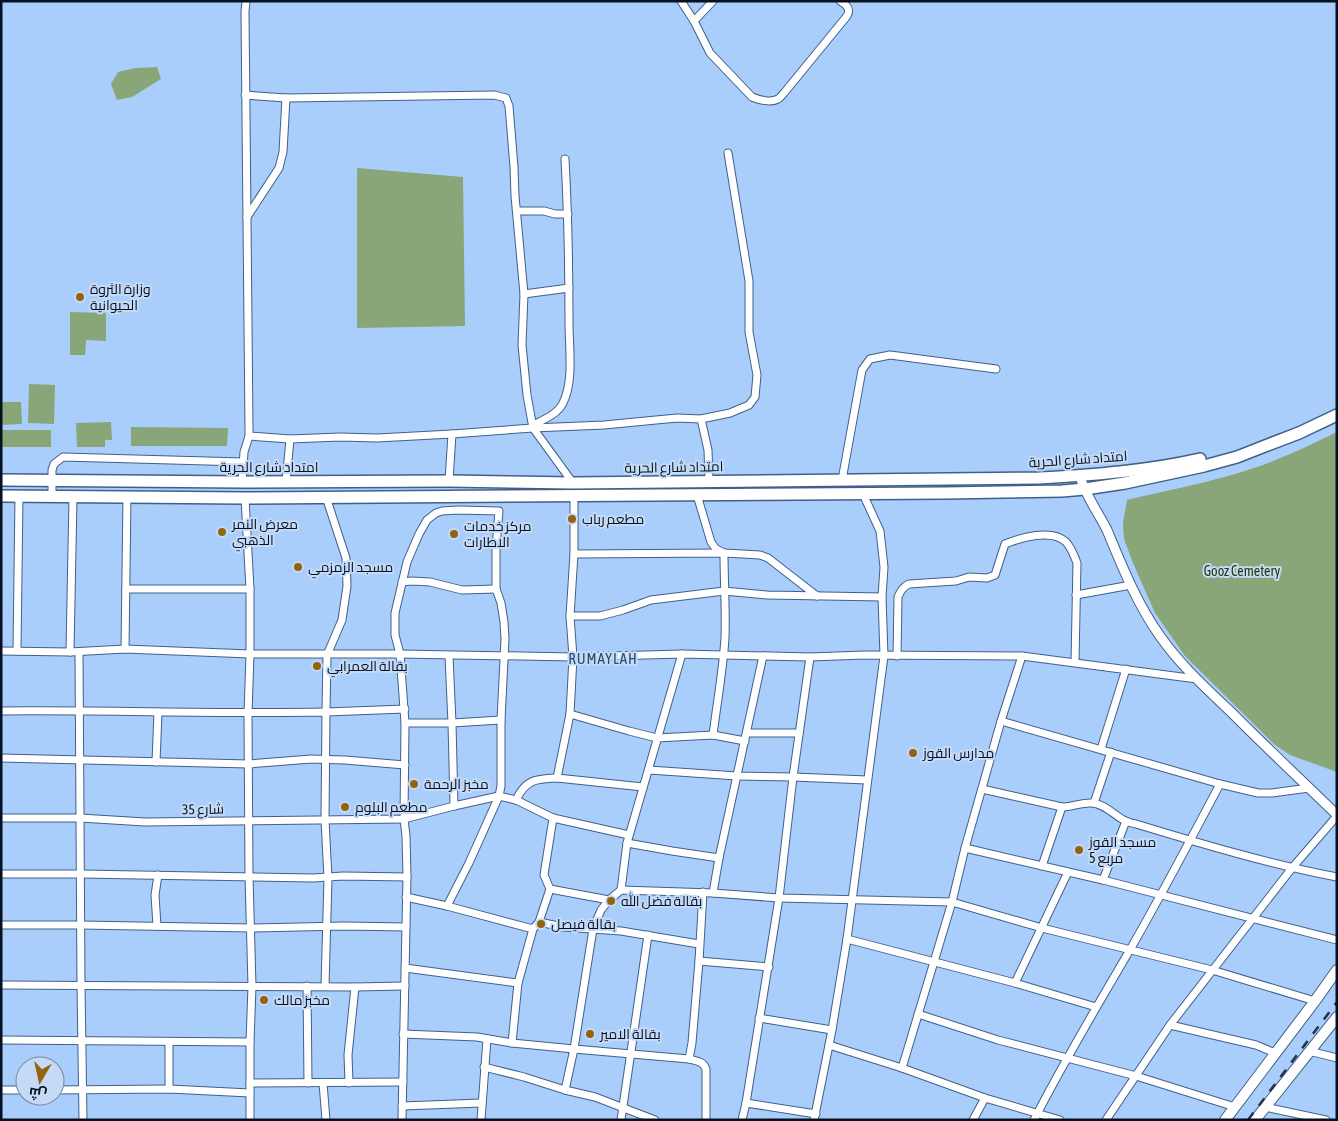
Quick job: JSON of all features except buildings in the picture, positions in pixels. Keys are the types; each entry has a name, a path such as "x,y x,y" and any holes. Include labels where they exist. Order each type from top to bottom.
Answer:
{"main road":[{"name":"امتداد شارع الحرية","path":"1,480 573,483 1080,476 1157,468 1220,455 1296,428 1337,408"},
{"name":"امتداد شارع الحرية","path":"1,496 245,498 863,494 1084,490 1166,475 1237,457 1299,433 1337,415"},
{"path":"428,481 429,496"},
{"path":"1225,1120 1337,970"},
{"path":"1255,1120 1337,1017"}],"street":[{"path":"242,482 244,452 249,436 244,12 246,1"},
{"path":"681,1 694,21 710,53 746,92 758,99 777,100 847,16 848,6 840,1"},
{"path":"694,21 713,1"},
{"path":"246,95 286,98 494,95 506,98 510,114 514,196 524,294 522,345 527,395 533,427 573,483"},
{"path":"247,217 280,168 283,152 286,98"},
{"path":"249,436 377,438 533,427 604,425 677,418 701,419 730,413 749,405 755,397 756,375 749,332 749,282 728,153"},
{"path":"533,427 562,406 568,392 570,366 569,288 565,159"},
{"path":"517,211 544,211 555,214 568,214"},
{"path":"524,294 569,288"},
{"path":"842,480 862,370 870,359 890,355 996,369"},
{"path":"701,419 708,450 709,481"},
{"path":"449,481 452,434"},
{"path":"286,482 290,438"},
{"path":"52,496 54,464 64,458 243,462"},
{"path":"1080,476 1084,490 1106,528 1137,598 1159,635 1197,679 1337,815 1292,868 1170,1025 1106,1120"},
{"path":"746,1103 815,1117 832,1030 847,939 884,656 882,597 884,567 880,531 863,494"},
{"path":"557,778 570,714 573,657 570,616 574,554 574,495"},
{"path":"697,495 711,542 716,549 724,553"},
{"path":"17,651 19,496"},
{"path":"70,652 73,496"},
{"path":"126,649 127,496"},
{"path":"458,510 462,496"},
{"path":"447,906 469,863 499,796 501,786 501,720 505,639 501,603 496,589 496,547 499,511 503,496"},
{"path":"326,497 346,558 347,586 342,620 327,655 325,820 328,878 326,986"},
{"path":"245,498 250,590 248,714 252,986 250,1120"},
{"path":"402,1120 407,877 404,819 405,709 400,654 395,635 395,613 407,562 427,520 436,513 458,510 499,511"},
{"path":"897,656 898,597 904,586 909,584 956,581 969,577 987,578 995,575 1005,544 1022,537 1055,535 1065,540 1071,549 1076,563 1075,662"},
{"path":"713,735 723,655 725,612 724,553"},
{"path":"574,554 724,553 760,555 768,558 817,596"},
{"path":"402,582 430,582 462,590 496,589"},
{"path":"1076,595 1131,585"},
{"path":"126,589 250,590"},
{"path":"570,616 600,616 651,600 724,591 767,595 882,597"},
{"path":"1,651 79,652 126,649 250,654 573,657 682,654 810,657 1022,656 1197,679"},
{"path":"79,652 83,1120"},
{"path":"621,890 626,843 682,654"},
{"path":"449,656 454,806"},
{"path":"713,893 736,776 763,656"},
{"path":"902,1068 952,902 965,848 1001,721 1022,656"},
{"path":"742,1120 779,898 793,777 810,657"},
{"path":"1101,749 1126,670"},
{"path":"1,711 80,710 248,714 405,709"},
{"path":"156,762 158,712"},
{"path":"570,714 657,738 713,735 745,740"},
{"path":"405,723 501,720"},
{"path":"1001,721 1220,784 1258,793 1272,794 1309,788"},
{"path":"747,733 799,733"},
{"path":"1094,803 1112,752"},
{"path":"1,758 249,764 298,760 344,760 405,765"},
{"path":"649,770 736,776 867,780"},
{"path":"516,800 519,792 526,784 543,779 557,778 643,787"},
{"path":"1036,1117 1096,1007 1161,895 1220,784"},
{"path":"982,789 1062,807 1088,802 1094,803 1126,821 1190,841 1292,868 1337,877"},
{"path":"499,796 516,800 553,818 629,835"},
{"name":"شارع 35","path":"1,818 80,818 145,822 404,819 499,796"},
{"path":"1042,866 1062,807"},
{"path":"512,1043 518,983 533,929 539,922 550,889 544,875 553,818"},
{"path":"1103,880 1126,821"},
{"path":"626,843 719,858"},
{"path":"965,848 1103,880 1337,940"},
{"path":"1015,983 1068,872"},
{"path":"1,874 328,878 343,876 407,877"},
{"path":"157,926 155,895 158,875"},
{"path":"550,889 609,900"},
{"path":"565,1090 574,1049 592,929 601,910 621,890 703,892 779,898 952,902 1042,928 1212,970 1315,1001"},
{"path":"689,1059 699,961 703,892"},
{"path":"406,897 533,929"},
{"path":"539,922 563,927 621,930 700,944"},
{"path":"1,925 250,928 327,926 406,927"},
{"path":"622,1120 648,935"},
{"path":"847,939 1015,983 1096,1007"},
{"path":"699,961 769,966"},
{"path":"405,968 518,983"},
{"path":"1,985 405,986"},
{"path":"307,986 308,1083"},
{"path":"349,1082 348,1055 355,987"},
{"path":"918,1014 998,1040 1136,1076 1234,1107"},
{"path":"759,1018 832,1030"},
{"path":"1170,1025 1256,1045 1275,1053"},
{"path":"403,1034 477,1037 512,1043 700,1061 705,1064 706,1069 706,1120"},
{"path":"482,1120 487,1039"},
{"path":"1,1040 250,1042"},
{"path":"169,1042 170,1089"},
{"path":"829,1045 902,1068 1036,1117 1060,1120"},
{"path":"1309,1051 1337,1058"},
{"path":"484,1067 524,1076 565,1090 595,1097 655,1120"},
{"path":"250,1083 403,1082"},
{"path":"323,1083 326,1120"},
{"path":"65,1090 170,1089 250,1093"},
{"path":"1,1090 15,1090"},
{"path":"973,1120 985,1098"},
{"path":"402,1106 482,1103"},
{"path":"1265,1107 1326,1120"}],"green space":[{"path":"157,67 161,79 132,97 117,100 111,84 118,72 136,68"},
{"path":"357,168 463,177 465,326 357,328"},
{"path":"70,312 106,313 106,341 86,340 85,355 70,355"},
{"path":"29,384 55,385 54,424 28,423"},
{"path":"1,402 21,402 22,424 1,425"},
{"path":"111,422 112,440 105,440 105,447 77,447 76,423"},
{"path":"131,427 228,428 227,446 131,446"},
{"path":"1,430 51,430 51,447 1,447"},
{"name":"Gooz Cemetery","path":"1337,432 1337,772 1290,755 1274,744 1185,656 1155,613 1124,539 1123,523 1127,500 1236,474 1295,452"}],"railway":[{"path":"1248,1120 1337,1002"}],"place":[{"name":"وزارة الثروة الحيوانية","path":"80,297"},
{"name":"مطعم رباب","path":"572,519"},
{"name":"معرض النمر الذهبي","path":"222,532"},
{"name":"مركز خدمات الاطارات","path":"454,534"},
{"name":"مسجد الزمزمي","path":"298,567"},
{"name":"بقالة العمرابي","path":"317,666"},
{"name":"مدارس القوز","path":"913,753"},
{"name":"مخبز الرحمة","path":"414,784"},
{"name":"مطعم البلوم","path":"345,807"},
{"name":"مسجد القوز مربع 5","path":"1079,850"},
{"name":"بقالة فضل الله","path":"611,901"},
{"name":"بقالة فيصل","path":"541,924"},
{"name":"مخبز مالك","path":"264,1000"},
{"name":"بقالة الامير","path":"590,1034"}],"district":[{"name":"RUMAYLAH","path":"603,658"}]}
